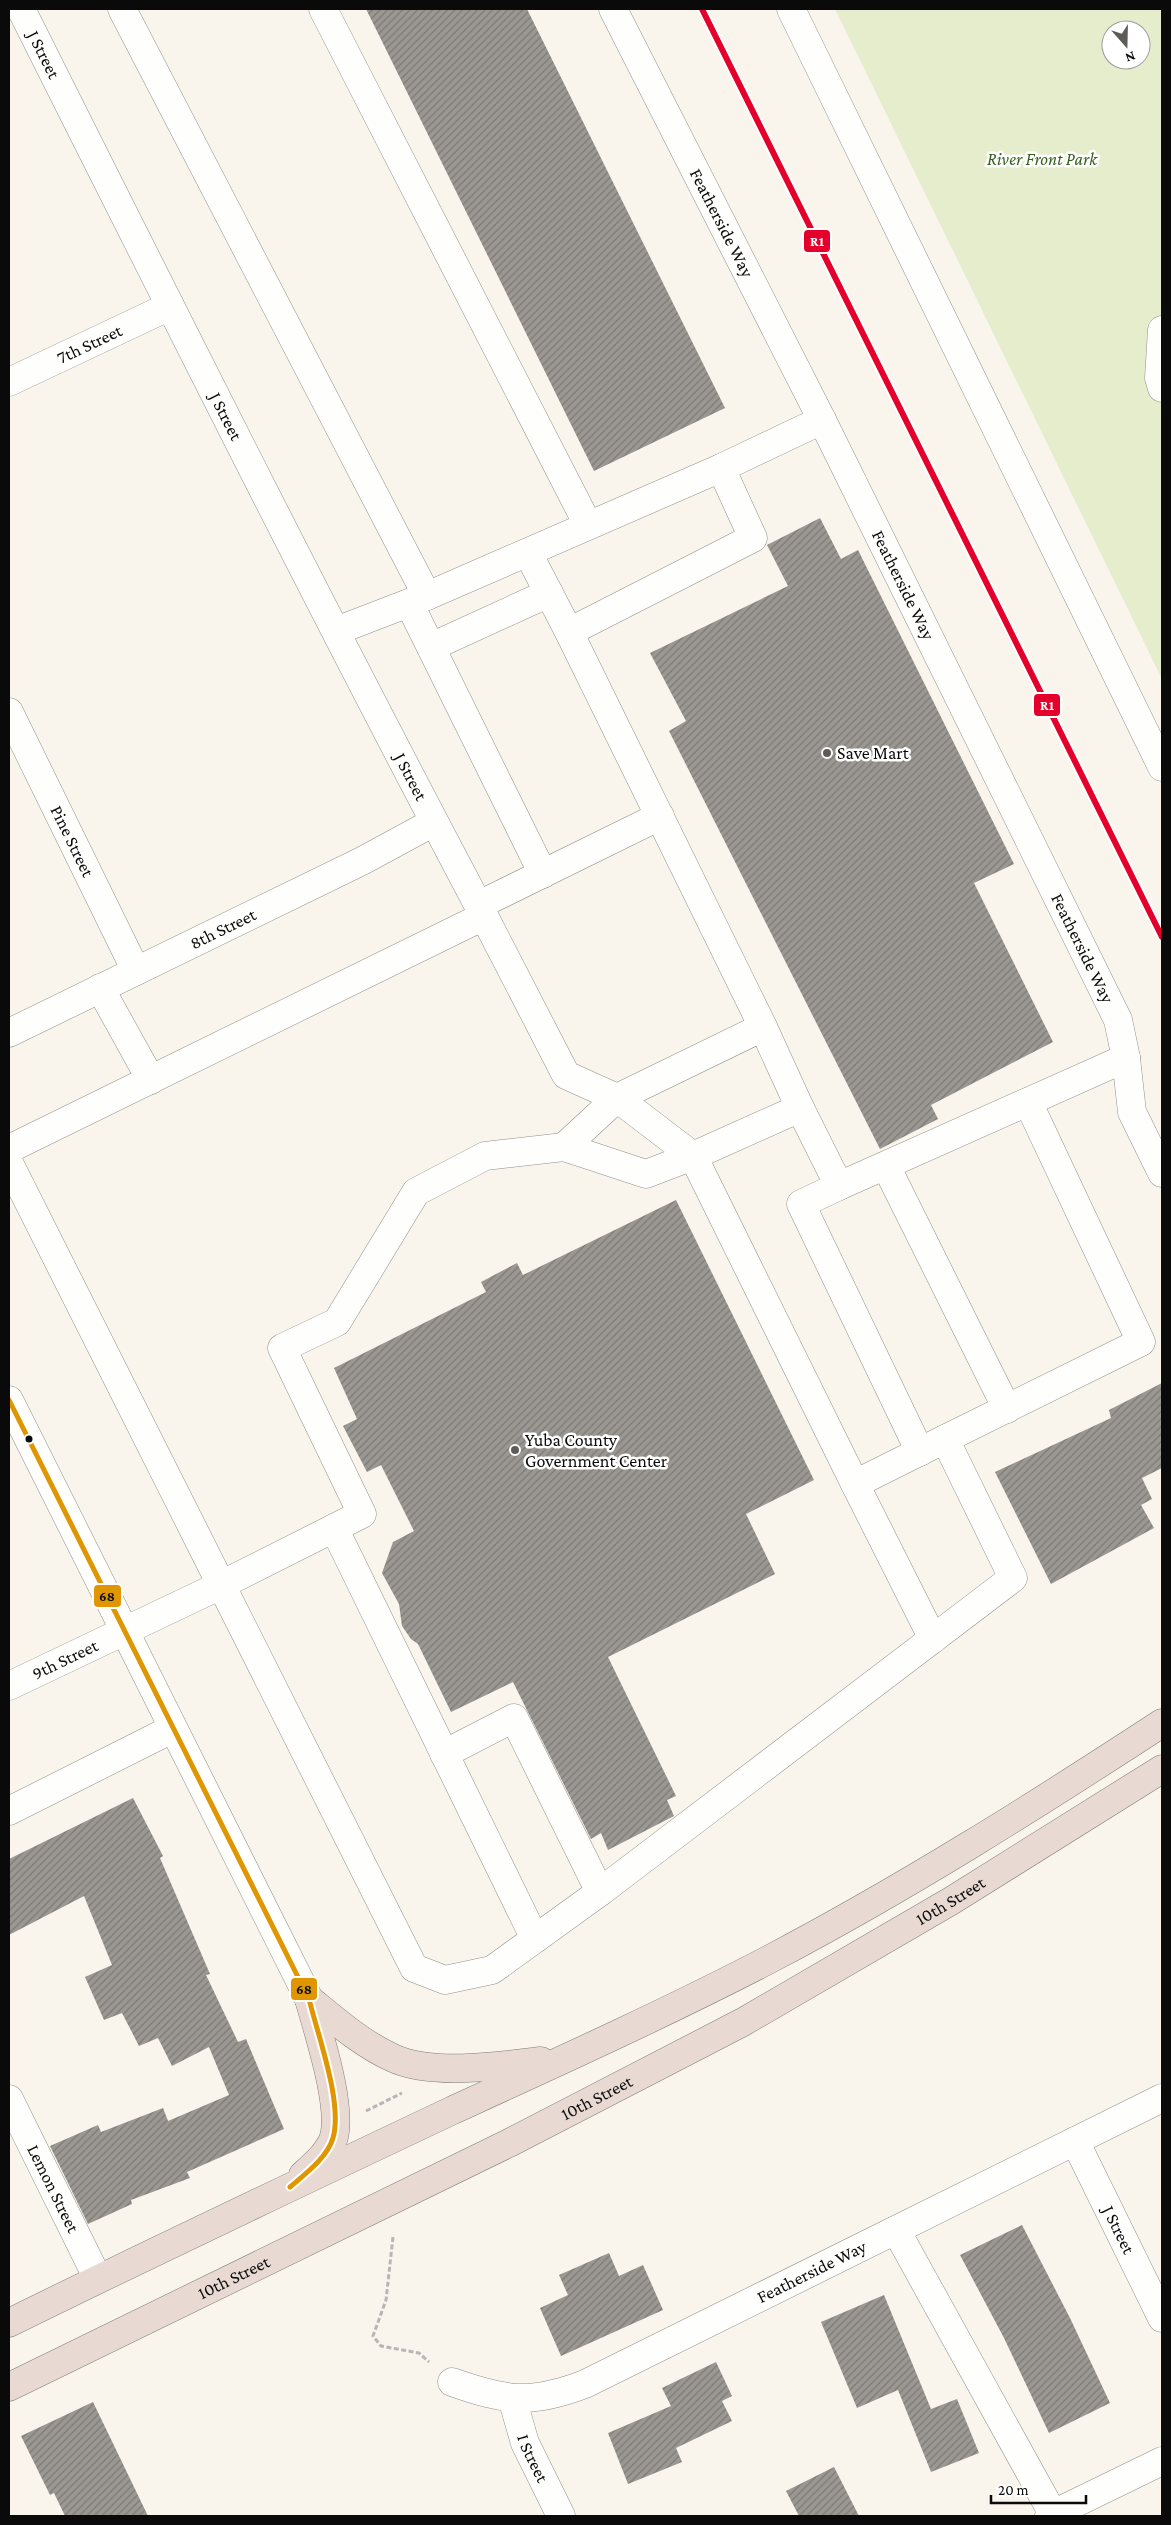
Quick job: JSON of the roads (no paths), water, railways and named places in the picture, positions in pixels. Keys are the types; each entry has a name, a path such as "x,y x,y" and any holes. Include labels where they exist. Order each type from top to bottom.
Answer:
{"highway":[{"path":"9,2323 290,2187 698,1996 849,1915 1008,1822 1162,1723"},
{"name":"10th Street","path":"9,2387 509,2143 743,2022 959,1896 1162,1769"},
{"path":"309,1999 369,2045 395,2059 434,2067 484,2068 568,2058"},
{"path":"290,2187 319,2161 333,2140 336,2114 334,2094 309,1999"}],"street":[{"name":"J Street","path":"21,9 336,631 566,1075 617,1098 693,1156"},
{"path":"122,9 418,600 430,647 543,874"},
{"path":"323,9 588,525"},
{"name":"Featherside Way","path":"612,9 822,420 1118,1020 1126,1058 1132,1112 1162,1173"},
{"path":"791,9 1162,767"},
{"name":"7th Street","path":"9,382 170,306"},
{"path":"1162,330 1159,378 1162,388"},
{"path":"336,631 418,600 721,468 822,420"},
{"path":"569,632 753,538 721,468"},
{"path":"528,552 729,956 800,1108 839,1186"},
{"path":"430,647 549,593"},
{"name":"Pine Street","path":"9,712 136,971"},
{"path":"9,1149 151,1080 482,911 543,874 660,816"},
{"name":"8th Street","path":"9,1033 362,861 434,822"},
{"path":"100,988 151,1080"},
{"path":"763,1027 617,1098 564,1147 646,1174 693,1156 800,1108"},
{"path":"920,1452 801,1204 1126,1058"},
{"path":"855,1484 1142,1342 1028,1102"},
{"name":"9th Street","path":"9,1686 221,1585 362,1514 282,1348 337,1322 416,1192 485,1156 564,1147"},
{"path":"693,1156 933,1639"},
{"path":"9,1163 414,1968 445,1980 492,1970 600,1892 1013,1578 945,1439"},
{"path":"886,1166 1007,1409"},
{"path":"9,1400 172,1729 309,1999"},
{"path":"334,1528 535,1938"},
{"path":"444,1754 514,1718 600,1892"},
{"path":"9,1811 172,1729"},
{"name":"Featherside Way","path":"452,2382 485,2394 527,2399 558,2394 585,2384 1162,2098"},
{"name":"Lemon Street","path":"9,2099 98,2279"},
{"name":"J Street","path":"1074,2142 1162,2318"},
{"path":"896,2230 1051,2515 1162,2461"},
{"name":"I Street","path":"512,2398 525,2443 561,2516"}],"place":[{"name":"Save Mart","path":"827,753"},
{"name":"Yuba County Government Center","path":"515,1450"}],"park label":[{"name":"River Front Park","path":"1042,159"}]}
